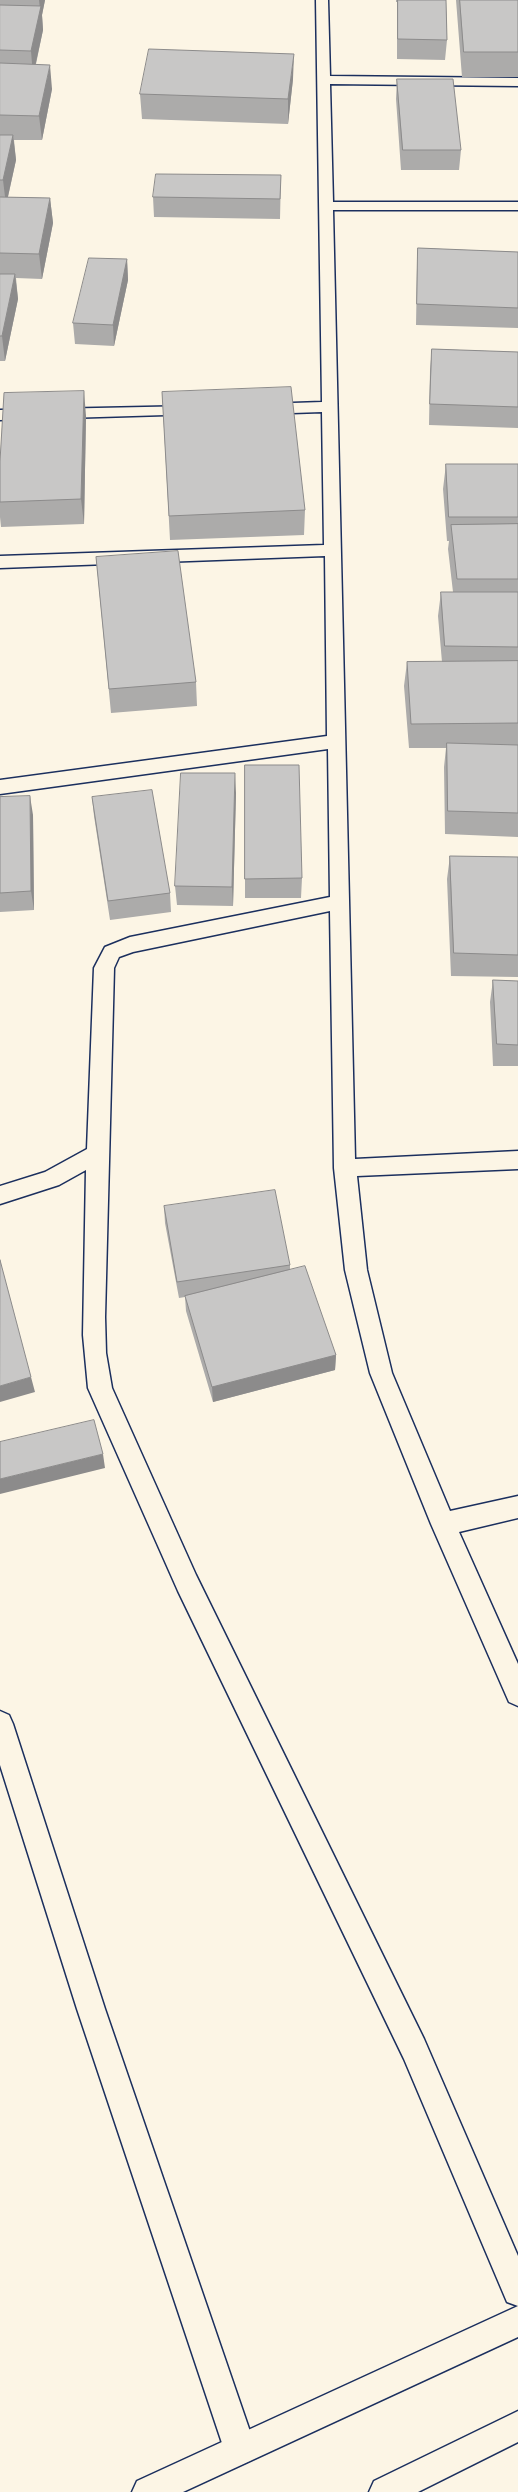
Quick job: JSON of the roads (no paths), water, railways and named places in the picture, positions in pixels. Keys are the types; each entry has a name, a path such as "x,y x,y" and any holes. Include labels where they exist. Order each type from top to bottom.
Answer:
{"street":[{"path":"322,0 345,1168 356,1270 381,1372 443,1524 518,1693"},
{"path":"323,80 518,82"},
{"path":"326,206 518,206"},
{"path":"252,409 330,408"},
{"path":"0,416 212,410"},
{"path":"0,562 333,550"},
{"path":"0,787 337,741"},
{"path":"340,902 130,945 112,952 104,968 97,1154 94,1317 96,1372 100,1388 187,1583 414,2049 518,2291"},
{"path":"0,1195 51,1179 97,1154"},
{"path":"345,1168 518,1160"},
{"path":"443,1524 518,1507"},
{"path":"0,1724 91,2009 240,2449"},
{"path":"148,2492 518,2321"},
{"path":"385,2492 518,2426"}]}
